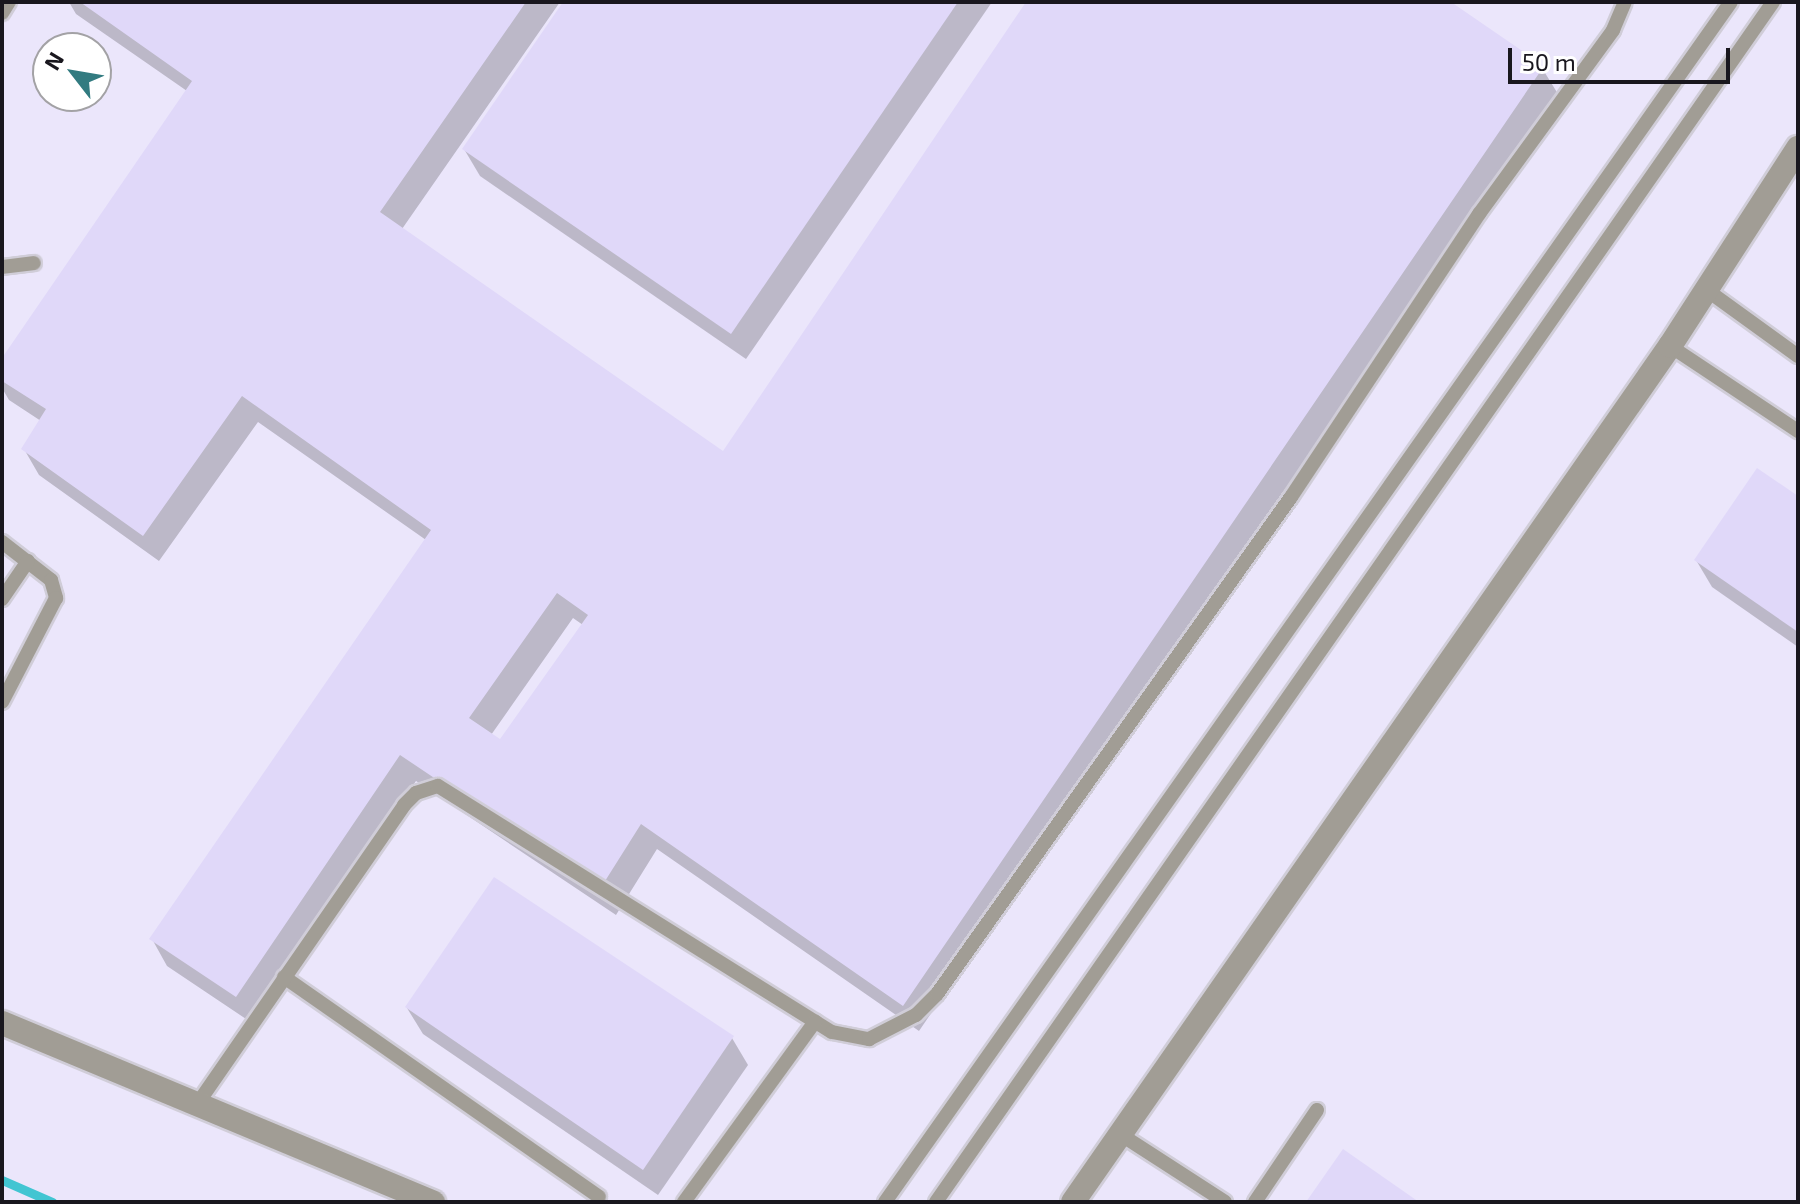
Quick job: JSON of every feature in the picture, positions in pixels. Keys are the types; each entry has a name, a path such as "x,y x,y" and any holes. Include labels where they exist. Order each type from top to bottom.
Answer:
{"street":[{"path":"1073,1202 1670,346 1704,288 1798,148"},
{"path":"2,1023 198,1103 265,1135 433,1202"}],"lane":[{"path":"2,13 9,2"},
{"path":"198,1103 404,805 416,793 438,786 815,1022 848,1038 869,1039 916,1015 937,994 1291,497 1479,214 1613,30 1625,2"},
{"path":"885,1202 1731,2"},
{"path":"936,1202 1773,2"},
{"path":"2,267 34,263"},
{"path":"1704,288 1798,356"},
{"path":"1670,346 1798,431"},
{"path":"2,542 51,580 56,598 2,702"},
{"path":"2,599 28,561"},
{"path":"284,977 599,1197"},
{"path":"684,1202 815,1022"},
{"path":"1255,1202 1317,1110"},
{"path":"1120,1134 1225,1202"}],"shaded area":[{"path":"2,2 1798,2 1798,1202 2,1202"}],"building":[{"path":"80,2 526,2 380,212 723,451 1026,2 1451,2 1544,66 903,1006 641,824 600,889 400,755 236,997 149,939 431,530 242,396 143,536 21,449 46,409 2,381 2,358 192,81","holes":["557,593 588,615 500,739 469,718"]},
{"path":"563,2 958,2 731,334 462,149"},
{"path":"1757,468 1798,496 1798,632 1694,560"},
{"path":"494,877 734,1036 643,1170 405,1007"},
{"path":"1343,1149 1419,1202 1306,1202"}],"waterway":[{"path":"2,1180 52,1202"}]}
